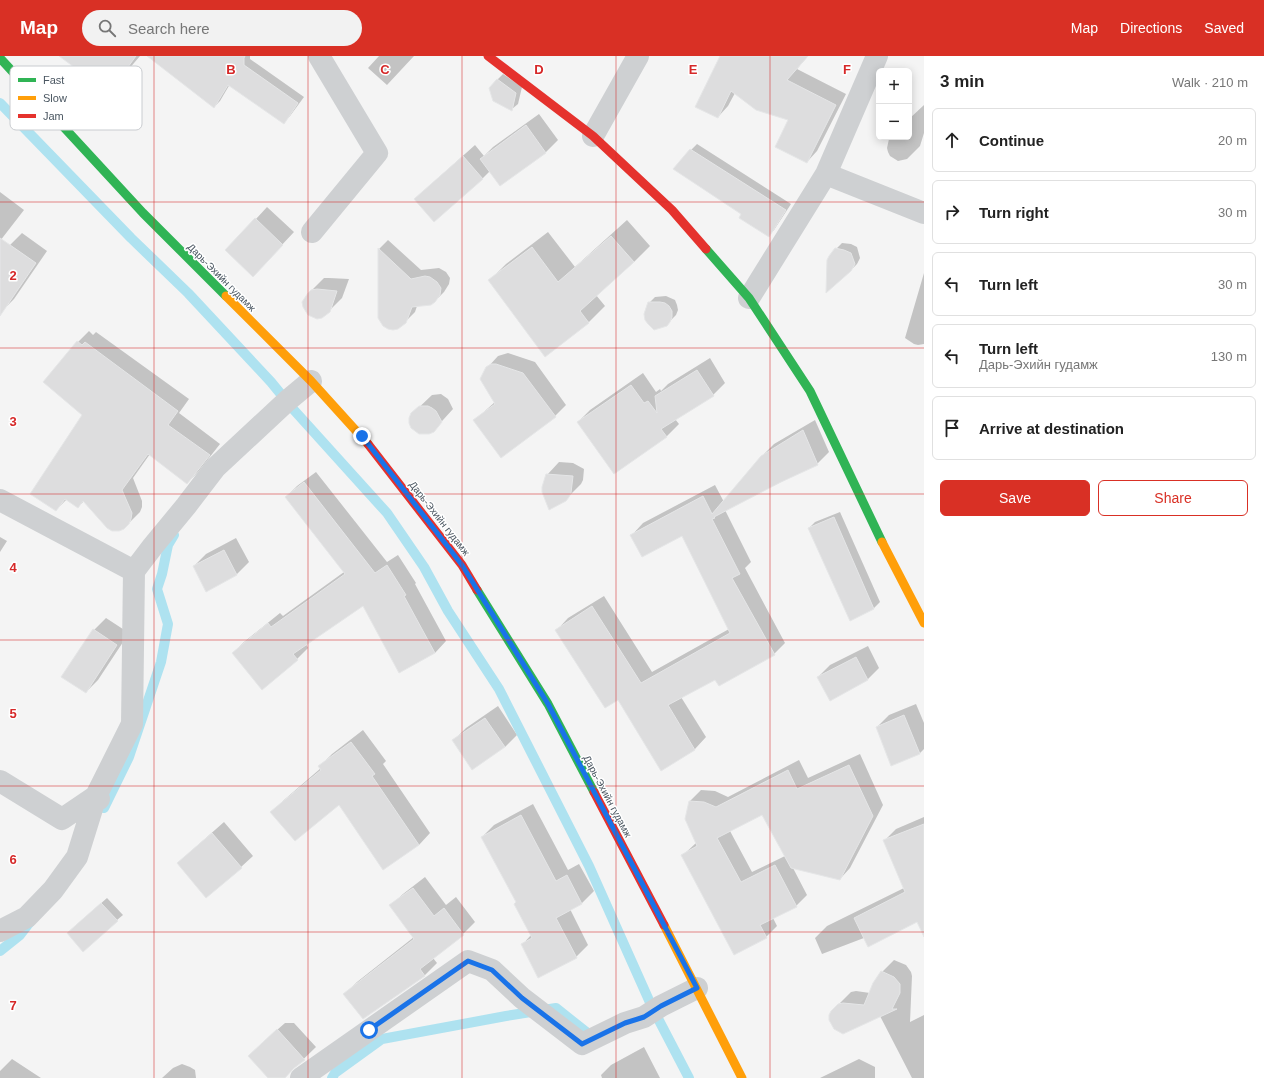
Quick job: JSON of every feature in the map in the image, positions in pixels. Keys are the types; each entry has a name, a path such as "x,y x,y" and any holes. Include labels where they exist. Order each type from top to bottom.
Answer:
{"main road":[{"path":"488,56 593,136 672,210 749,298 810,391 877,533 924,623"},
{"name":"Дарь-Эхийн гудамж","path":"0,58 10,69"},
{"name":"Дарь-Эхийн гудамж","path":"66,130 143,213 311,381 362,436 462,565 548,704 697,988 742,1078"}],"street":[{"path":"312,232 377,153 319,56"},
{"path":"593,136 638,56"},
{"path":"749,298 826,174 877,56"},
{"path":"826,174 924,213"},
{"path":"0,930 27,917 53,890 77,857 132,724 134,571 215,468 287,401 311,381"},
{"path":"0,500 134,571"},
{"path":"0,781 62,819 101,800"},
{"path":"301,1078 468,961 492,970 522,998 582,1044 697,988"}],"building":[{"path":"59,56 136,56 129,66 73,66"},
{"path":"147,56 245,56 244,65 298,103 284,124 228,85 214,108"},
{"path":"720,56 808,56 787,80 836,105 807,163 775,147 788,120 756,110 731,91 718,118 695,107"},
{"path":"497,79 516,93 512,111 493,101 489,88"},
{"path":"526,125 546,153 500,186 480,159"},
{"path":"690,149 786,210 769,237 739,218 741,214 673,169"},
{"path":"463,156 483,179 434,222 414,199"},
{"path":"255,218 283,245 253,277 225,250"},
{"path":"611,236 634,262 580,311 589,323 545,357 488,280 532,247 558,282"},
{"path":"0,238 36,263 0,316"},
{"path":"378,248 411,279 425,276 430,277 437,282 441,288 440,295 431,305 412,307 406,323 398,329 388,329 383,326 378,318"},
{"path":"835,248 851,253 855,264 851,271 826,293 827,260"},
{"path":"317,289 337,291 330,312 322,318 317,319 308,315 302,302 311,290"},
{"path":"648,302 660,302 669,306 672,311 672,317 667,326 654,330 648,324 645,320 644,314"},
{"path":"77,341 82,345 85,342 178,411 168,425 210,455 187,484 148,454 122,490 132,513 129,524 124,529 119,531 112,531 107,528 83,501 78,508 65,499 56,511 30,494 82,415 43,382"},
{"path":"491,364 496,364 523,373 556,417 501,458 473,420 495,404 480,379 486,367"},
{"path":"697,370 714,396 661,429 667,437 614,474 577,422 631,385 644,403 648,401 657,413 655,396"},
{"path":"419,406 428,406 436,411 442,422 434,432 429,434 419,434 411,428 409,418 411,413"},
{"path":"803,430 818,465 781,482 712,519 740,574 732,578 775,655 719,686 715,680 668,705 695,750 661,771 618,700 605,708 555,630 592,606 641,683 730,633 682,536 642,557 630,535 703,496 712,514 761,456"},
{"path":"546,474 573,476 571,493 569,497 566,501 549,510 542,492"},
{"path":"304,482 375,573 387,565 406,595 404,596 435,653 399,673 363,606 293,654 298,660 262,690 232,653 268,623 271,627 345,574 285,497"},
{"path":"834,517 874,609 850,621 808,528"},
{"path":"224,550 237,575 206,592 193,566"},
{"path":"93,629 117,645 86,693 61,677"},
{"path":"856,657 868,680 830,701 817,677"},
{"path":"904,715 920,754 891,766 876,727"},
{"path":"485,718 505,747 472,770 452,740"},
{"path":"351,742 375,774 372,776 419,845 383,870 339,805 295,841 270,812 321,770 318,766"},
{"path":"849,765 873,816 840,880 791,868 762,815 717,838 741,882 775,865 797,907 760,925 767,938 734,955 681,855 697,846 685,819 689,801 704,802 716,807 788,770 797,789"},
{"path":"521,815 556,881 567,875 582,904 556,918 577,958 538,978 521,944 532,938 514,904 516,902 481,837"},
{"path":"924,824 924,937 917,922 868,947 854,918 905,892 883,840"},
{"path":"212,833 242,868 206,898 177,863"},
{"path":"413,888 434,916 444,908 464,935 420,969 425,976 363,1019 343,994 414,939 389,905"},
{"path":"101,903 118,921 83,952 67,933"},
{"path":"881,971 894,977 900,984 900,993 892,1009 897,1009 843,1034 834,1029 829,1020 831,1011 838,1004 843,1003 864,1005 873,983"},
{"path":"277,1029 305,1060 294,1068 285,1078 268,1078 248,1056"}],"waterway":[{"path":"0,103 10,113"},
{"path":"26,130 131,238 188,293 271,382 293,409 387,513 424,567 448,611 499,689 589,866 652,1007 689,1078"},
{"path":"104,808 129,757 161,662 168,624 157,589 162,574 168,545 174,535"},
{"path":"0,951 20,935 30,922"},
{"path":"332,1078 335,1073 382,1039 506,1016 556,1008 590,1035 596,1034"}],"traffic: fast":[{"path":"0,58 10,69"},
{"path":"66,130 143,213 226,296"},
{"path":"706,249 749,298 810,391 882,542"},
{"path":"477,590 548,704 594,792"}],"traffic: slow":[{"path":"226,296 311,381 368,444"},
{"path":"882,542 924,623"},
{"path":"664,925 742,1078"}],"traffic: jam":[{"path":"488,56 593,136 672,210 706,249"},
{"path":"368,444 462,565 477,590"},
{"path":"594,792 664,925"}],"route":[{"path":"362,436 462,565 548,704 697,988 661,1006 644,1017 625,1023 582,1044 522,998 492,970 468,961 369,1030"}]}
